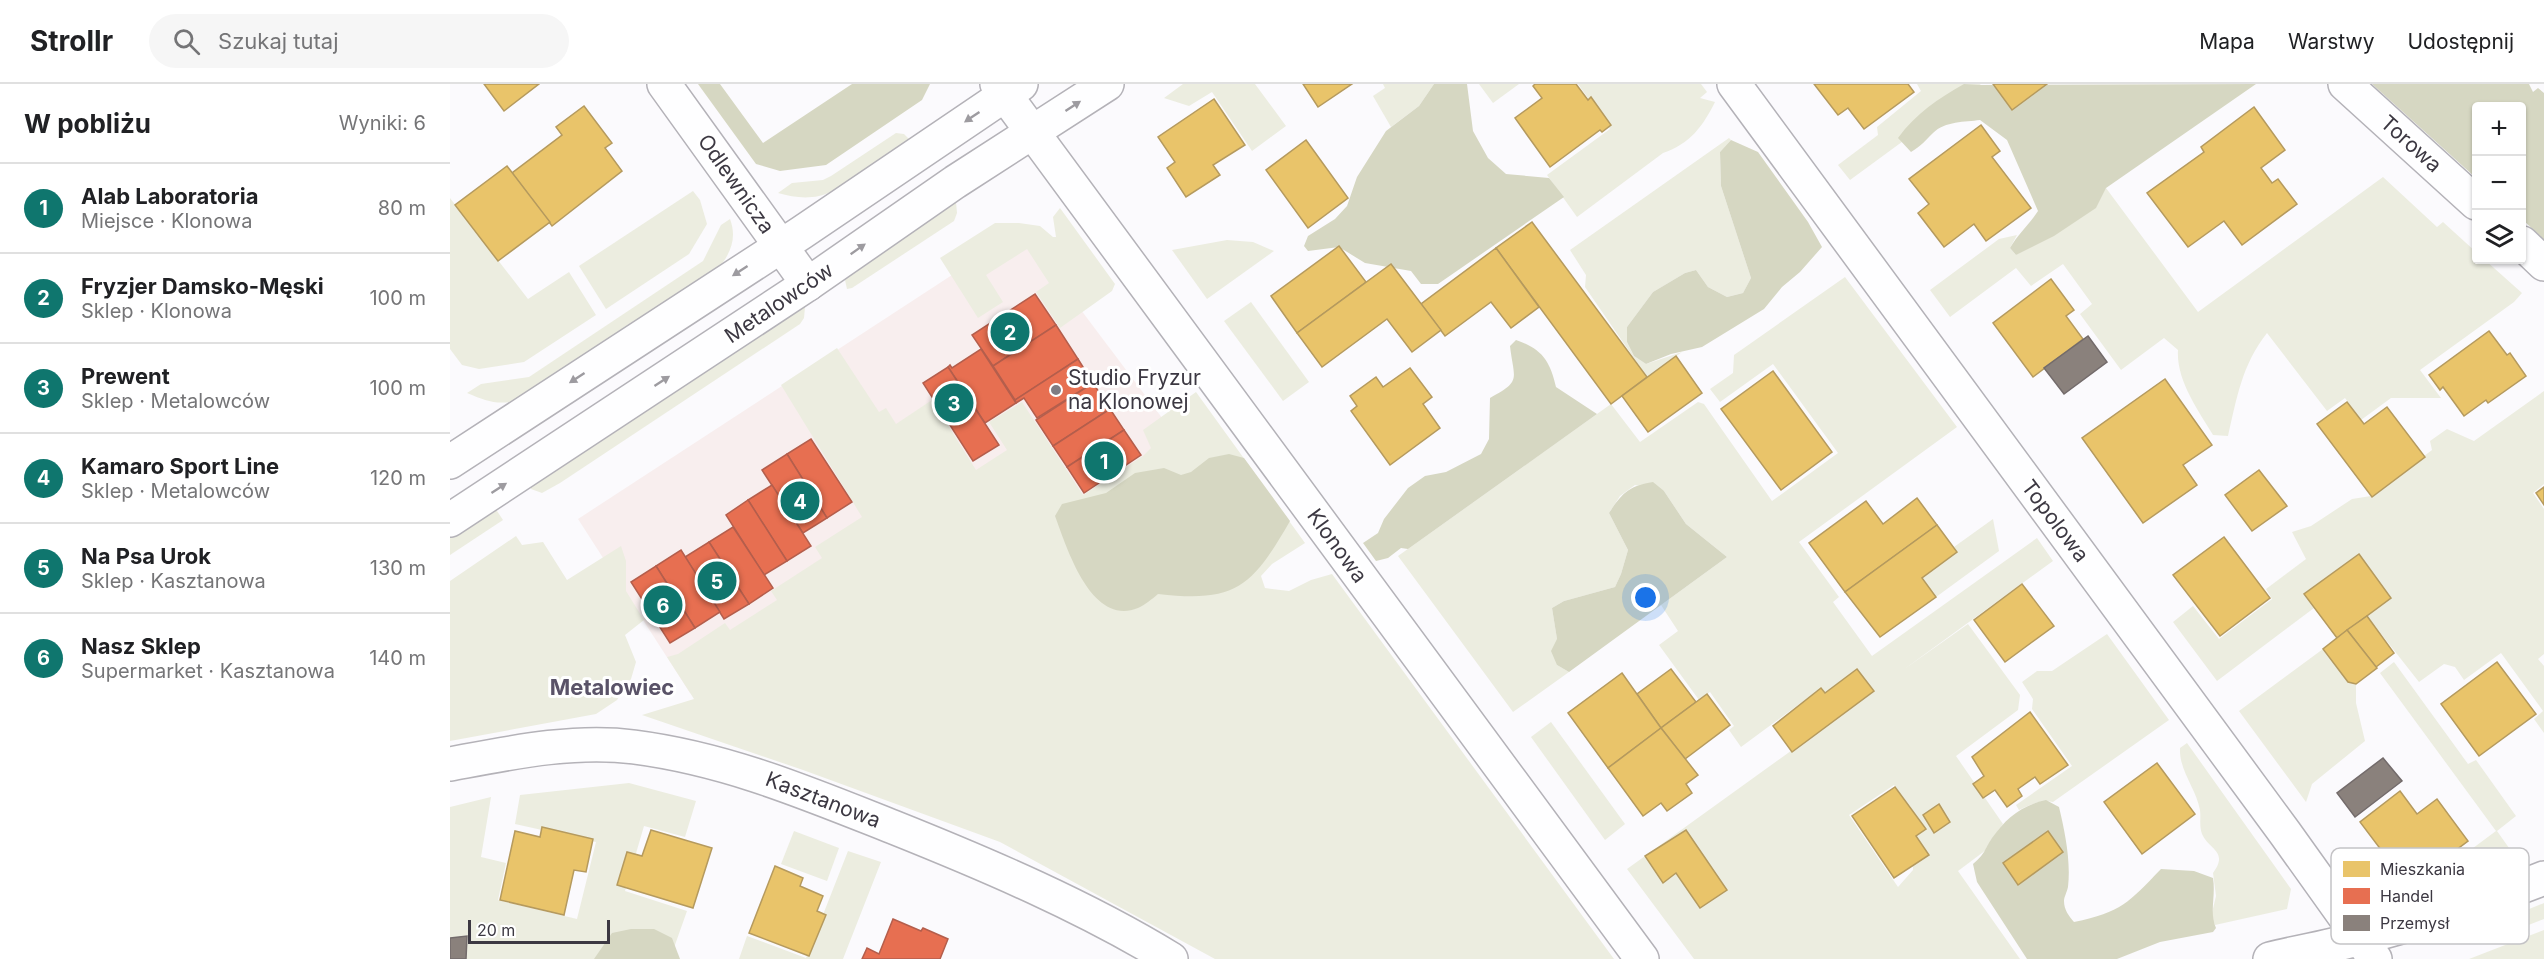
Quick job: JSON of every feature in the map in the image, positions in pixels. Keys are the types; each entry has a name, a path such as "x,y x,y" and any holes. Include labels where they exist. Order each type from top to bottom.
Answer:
{"street":[{"name":"Odlewnicza","path":"664,84 808,285"},
{"name":"Metalowców","path":"450,520 808,285 955,182 1107,84"},
{"name":"Topolowa","path":"1734,84 2331,897"},
{"name":"Torowa","path":"2345,84 2472,199"},
{"path":"450,462 780,246 1008,87"},
{"name":"Klonowa","path":"1008,87 1033,131 1642,959"},
{"path":"2526,247 2544,264"},
{"name":"Kasztanowa","path":"450,764 523,751 632,747 693,757 723,765 774,779 956,853 1050,895 1144,942 1171,959"},
{"path":"2529,884 2544,878"},
{"path":"2270,959 2369,949"}],"shaded area":[{"path":"1183,84 1255,84 1286,126 1252,151 1212,92 1189,106 1164,98"},
{"path":"1383,84 1434,84 1419,106 1391,127 1373,96 1385,88"},
{"path":"1479,84 1519,84 1493,103"},
{"path":"1578,84 1701,84 1707,92 1700,98 1715,102 1695,133 1681,145 1663,153 1577,217 1547,175 1610,129"},
{"path":"1917,84 1981,84 1850,180 1838,165 1878,135 1877,127 1921,91"},
{"path":"896,133 904,134 910,140 865,172 829,193 814,197 798,197 778,193 792,183 823,180 831,176"},
{"path":"1729,138 1731,140 1720,152 1721,186 1751,278 1743,293 1727,297 1708,287 1696,270 1685,273 1653,292 1627,327 1627,342 1634,356 1646,364 1682,352 1647,377 1585,287 1586,275 1570,250"},
{"path":"2383,177 2437,227 2443,222 2472,248 2472,264 2489,264 2522,293 2514,302 2420,370 2441,398 2391,398 2361,420 2345,398 2327,411 2267,333 2246,369 2228,436 2213,435 2184,383 2178,361 2178,350 2164,338 2121,370 2080,314 2092,304 2063,264 2031,286 2016,268 1950,317 1930,290 1999,239 2017,235 2010,248 2016,255 2106,188 2198,312"},
{"path":"693,191 700,200 707,224 689,254 606,309 579,266"},
{"path":"450,198 528,299 569,272 596,315 524,362 479,369 462,365 450,349"},
{"path":"956,202 957,213 954,221 852,288 847,289 845,280 847,273"},
{"path":"1060,208 1115,284 1112,291 1060,328 1036,292 1049,283 1027,249 986,275 1003,302 978,318 940,258 995,223 1040,226 1056,237 1053,217"},
{"path":"730,219 733,234 731,248 715,272 522,399 494,402 467,393 481,384 529,377 703,261 721,225"},
{"path":"1021,230 1247,531 690,693 578,519"},
{"path":"1227,240 1253,242 1274,251 1207,299 1172,250"},
{"path":"1845,277 1957,427 1799,542 1839,597 1833,602 1872,656 2037,538 2053,561 1903,670 1968,624 2020,695 2018,710 1956,756 2003,824 1986,850 1958,871 2020,959 1694,959 1627,869 1874,691 1857,669 1825,693 1821,688 1741,747 1729,730 1734,726 1710,692 1699,700 1659,645 1678,631 1661,605 1727,557 1686,524 1664,491 1635,485 1620,496 1609,513 1628,550 1615,587 1564,601 1552,608 1557,639 1557,665 1569,672 1513,712 1398,556 1611,404 1640,442 1698,402 1704,404 1772,501 1838,453 1773,364 1720,402 1710,389 1733,373 1734,355","holes":["1894,785 1912,809 1900,814 1913,850 1913,870 1898,887 1849,815"]},
{"path":"1251,302 1309,382 1283,401 1224,321"},
{"path":"800,307 805,307 804,318 800,324 560,483 542,493 531,489 531,483"},
{"path":"837,348 879,412 886,408 896,424 932,400 976,470 1007,450 989,422 1022,402 1083,495 1143,456 1151,448 1143,430 1196,392 1305,543 1272,564 1261,576 1265,588 1289,591 1311,580 1332,574 1614,959 1215,959 1000,842 803,770 642,715 694,699 667,657 678,654 725,623 730,630 777,600 771,591 822,558 815,547 862,517 781,385"},
{"path":"2544,391 2544,484 2533,493 2544,509 2544,654 2538,659 2544,666 2544,733 2534,719 2543,711 2501,653 2464,680 2455,667 2444,664 2419,682 2367,616 2391,598 2359,554 2305,594 2314,608 2217,681 2173,622 2193,606 2219,639 2272,599 2266,589 2306,559 2292,532 2311,526 2352,499 2371,496 2432,450 2430,441 2447,429 2474,441"},
{"path":"488,511 497,511 503,520 450,555 450,536"},
{"path":"1993,519 1999,551 1936,597 1922,578 1957,552 1954,547"},
{"path":"516,536 522,545 543,542 567,580 621,546 626,561 626,591 644,620 625,635 636,662 631,679 617,700 596,714 450,741 450,581"},
{"path":"2107,634 2169,720 2053,802 2031,804 2019,810 2016,805 2072,766 2032,709 2033,699 2022,682 2037,671 2052,671"},
{"path":"2323,649 2348,682 2356,684 2356,703 2365,741 2312,784 2306,802 2239,711"},
{"path":"2394,662 2468,764 2476,760 2516,816 2497,831 2509,848 2473,848 2496,831 2380,673"},
{"path":"1551,722 1625,824 1605,840 1531,737"},
{"path":"2187,743 2291,889 2287,909 2215,925 2211,917 2216,896 2213,873 2219,860 2216,851 2202,834 2198,802 2182,764 2180,748"},
{"path":"629,783 696,801 685,837 644,826 625,891 687,911 670,959 466,959 467,936 450,938 450,807 491,797 481,857 506,863 498,900 577,919 596,842 515,824 520,795"},
{"path":"794,831 839,848 827,881 781,864"},
{"path":"848,851 881,862 843,959 739,959 747,936 806,958"},
{"path":"2544,903 2544,919 2529,925 2529,909"},
{"path":"2544,930 2544,959 2469,959 2508,944 2529,944 2529,936"}],"green space":[{"path":"698,84 720,84 763,143 852,84 930,84 922,100 826,165 780,171 756,164"},
{"path":"1434,84 1467,84 1473,131 1488,158 1506,174 1549,178 1564,197 1438,284 1421,284 1411,271 1365,263 1339,247 1308,251 1304,246 1308,236 1335,219 1347,206 1357,177 1386,131 1419,106"},
{"path":"1964,84 2256,84 2106,188 2096,208 2054,236 2016,255 2010,248 2038,211 2007,140 1980,120 1943,126 1911,152 1898,138 1928,107"},
{"path":"2372,84 2529,84 2533,92 2538,88 2544,93 2544,240 2526,223 2526,102 2472,102 2472,174"},
{"path":"1731,140 1758,152 1808,222 1822,247 1800,272 1782,287 1764,309 1702,347 1671,354 1646,364 1634,356 1627,342 1627,327 1653,292 1685,273 1696,270 1708,287 1727,297 1743,293 1751,278 1721,186 1720,152"},
{"path":"1516,340 1532,347 1543,357 1548,363 1556,387 1597,414 1408,549 1401,548 1388,558 1376,561 1363,543 1378,533 1384,519 1408,488 1425,476 1446,472 1481,454 1489,439 1490,398 1507,387 1514,378 1510,346"},
{"path":"1229,454 1244,458 1290,521 1264,562 1252,575 1239,586 1224,592 1206,596 1158,594 1138,608 1121,611 1107,606 1094,596 1074,564 1055,516 1062,504 1106,493 1135,473 1164,468 1181,475 1191,472 1209,458"},
{"path":"1653,482 1664,491 1686,524 1727,557 1569,672 1557,665 1551,651 1557,639 1552,608 1564,601 1615,587 1628,550 1609,513 1618,500 1632,488"},
{"path":"2046,800 2059,807 2069,867 2064,904 2074,922 2114,910 2132,898 2161,869 2194,871 2213,878 2213,916 2216,928 2213,932 2160,942 2117,959 2027,959 1977,882 1973,864 1983,854 1997,831 2009,819 2029,805"},
{"path":"631,929 654,929 672,938 680,959 594,959 612,933"}],"building: Mieszkania":[{"path":"484,84 539,84 504,111"},
{"path":"1303,84 1352,84 1318,107"},
{"path":"1535,84 1576,84 1588,100 1591,97 1611,125 1602,132 1600,130 1550,167 1515,118 1542,98 1533,86"},
{"path":"1814,84 1908,84 1914,92 1864,129 1848,108 1838,115"},
{"path":"1993,84 2047,84 2012,110"},
{"path":"1214,99 1245,145 1213,165 1220,175 1186,197 1167,168 1175,162 1158,137"},
{"path":"584,106 612,143 605,148 622,171 552,226 512,173 562,135 556,127"},
{"path":"2254,107 2285,150 2261,168 2272,183 2278,179 2297,204 2242,245 2224,221 2188,247 2147,193 2204,152 2201,147"},
{"path":"1981,125 2000,151 1992,157 2031,208 1986,241 1974,224 1944,247 1918,213 1929,204 1909,179"},
{"path":"1306,140 1348,198 1308,228 1266,170"},
{"path":"507,166 550,222 498,261 455,205"},
{"path":"1532,222 1647,377 1611,404 1496,248"},
{"path":"1339,246 1366,282 1297,333 1271,296"},
{"path":"1496,248 1539,307 1511,328 1491,302 1445,336 1421,304"},
{"path":"1391,264 1441,330 1412,352 1387,319 1322,367 1297,333"},
{"path":"2051,279 2074,310 2066,316 2083,339 2033,377 1993,323"},
{"path":"2489,331 2507,355 2510,353 2526,376 2488,403 2486,400 2464,416 2443,387 2440,390 2429,375"},
{"path":"1676,356 1702,393 1648,432 1622,396"},
{"path":"1410,368 1432,397 1423,404 1440,428 1390,465 1351,411 1357,406 1350,396 1376,377 1383,387"},
{"path":"1773,371 1832,452 1781,490 1721,409"},
{"path":"2165,379 2212,445 2183,465 2197,485 2143,523 2082,438"},
{"path":"2347,402 2364,424 2387,407 2425,457 2372,497 2317,424"},
{"path":"2259,470 2287,506 2252,531 2225,495"},
{"path":"2544,487 2544,505 2536,493"},
{"path":"1917,498 1937,525 1845,592 1809,543 1866,501 1883,524"},
{"path":"1937,525 1957,552 1922,578 1936,597 1880,637 1845,592"},
{"path":"2224,537 2270,598 2220,636 2173,575"},
{"path":"2359,554 2391,598 2337,638 2304,594"},
{"path":"2022,584 2054,626 2005,662 1974,620"},
{"path":"2367,616 2394,653 2376,667 2347,630"},
{"path":"2347,630 2377,668 2356,684 2348,682 2323,649"},
{"path":"2497,662 2536,714 2479,756 2441,704"},
{"path":"1671,669 1696,702 1661,728 1637,694"},
{"path":"1857,669 1874,691 1792,752 1773,726 1821,688 1825,693"},
{"path":"1622,673 1661,728 1608,768 1568,713"},
{"path":"1707,694 1730,725 1685,759 1661,728"},
{"path":"2030,712 2068,765 2040,784 2035,777 2018,789 2022,796 2007,807 1995,790 1983,798 1973,784 1984,776 1972,757"},
{"path":"1661,728 1698,775 1686,784 1692,793 1667,811 1661,803 1643,816 1608,768"},
{"path":"2157,763 2195,814 2142,854 2104,802"},
{"path":"1895,787 1926,829 1916,836 1929,855 1894,878 1852,816"},
{"path":"2400,791 2417,814 2437,799 2468,841 2459,848 2380,848 2360,822"},
{"path":"1939,804 1950,822 1934,833 1923,815"},
{"path":"542,827 593,839 586,872 574,870 564,915 500,900 515,831 540,837"},
{"path":"651,830 712,848 693,908 617,885 627,852 642,856"},
{"path":"1686,830 1727,890 1700,908 1676,873 1663,883 1645,856"},
{"path":"2048,831 2063,852 2018,885 2003,863"},
{"path":"775,866 803,878 800,886 823,896 817,911 826,915 809,956 749,933"}],"building: Handel":[{"path":"1035,294 1056,325 993,366 972,335"},
{"path":"1056,325 1078,359 1015,400 993,366"},
{"path":"981,349 1016,403 985,423 948,367 950,365 952,368"},
{"name":"Studio Fryzur na Klonowej","path":"1078,359 1093,383 1037,418 1024,398 1016,403 1015,400"},
{"path":"948,367 999,445 973,461 923,383"},
{"path":"1093,383 1110,409 1053,446 1036,420"},
{"path":"1110,409 1124,430 1067,467 1053,446"},
{"path":"1124,430 1141,455 1084,493 1067,467"},
{"path":"811,439 852,502 827,518 787,454"},
{"path":"787,454 827,518 803,533 762,470"},
{"path":"772,485 811,546 787,561 748,500"},
{"path":"748,500 787,561 764,575 726,515"},
{"path":"733,527 773,588 749,604 709,542"},
{"path":"709,542 749,604 724,619 685,557"},
{"path":"681,550 720,612 695,628 656,566"},
{"path":"656,566 695,628 670,643 631,582"},
{"path":"893,919 948,939 940,959 862,959 867,948 879,954"}],"building: Przemysł":[{"path":"2088,336 2107,362 2064,394 2044,368"},
{"path":"2383,758 2402,781 2355,817 2337,793"},
{"path":"467,936 466,959 450,959 450,938"}],"place":[{"name":"Fryzjer Damsko-Męski","path":"1010,332"},
{"name":"Studio Fryzur na Klonowej","path":"1056,390"},
{"name":"Prewent","path":"954,403"},
{"name":"Alab Laboratoria","path":"1104,461"},
{"name":"Kamaro Sport Line","path":"800,501"},
{"name":"Na Psa Urok","path":"717,581"},
{"name":"Nasz Sklep","path":"663,605"}],"district":[{"name":"Metalowiec","path":"612,687"}]}
